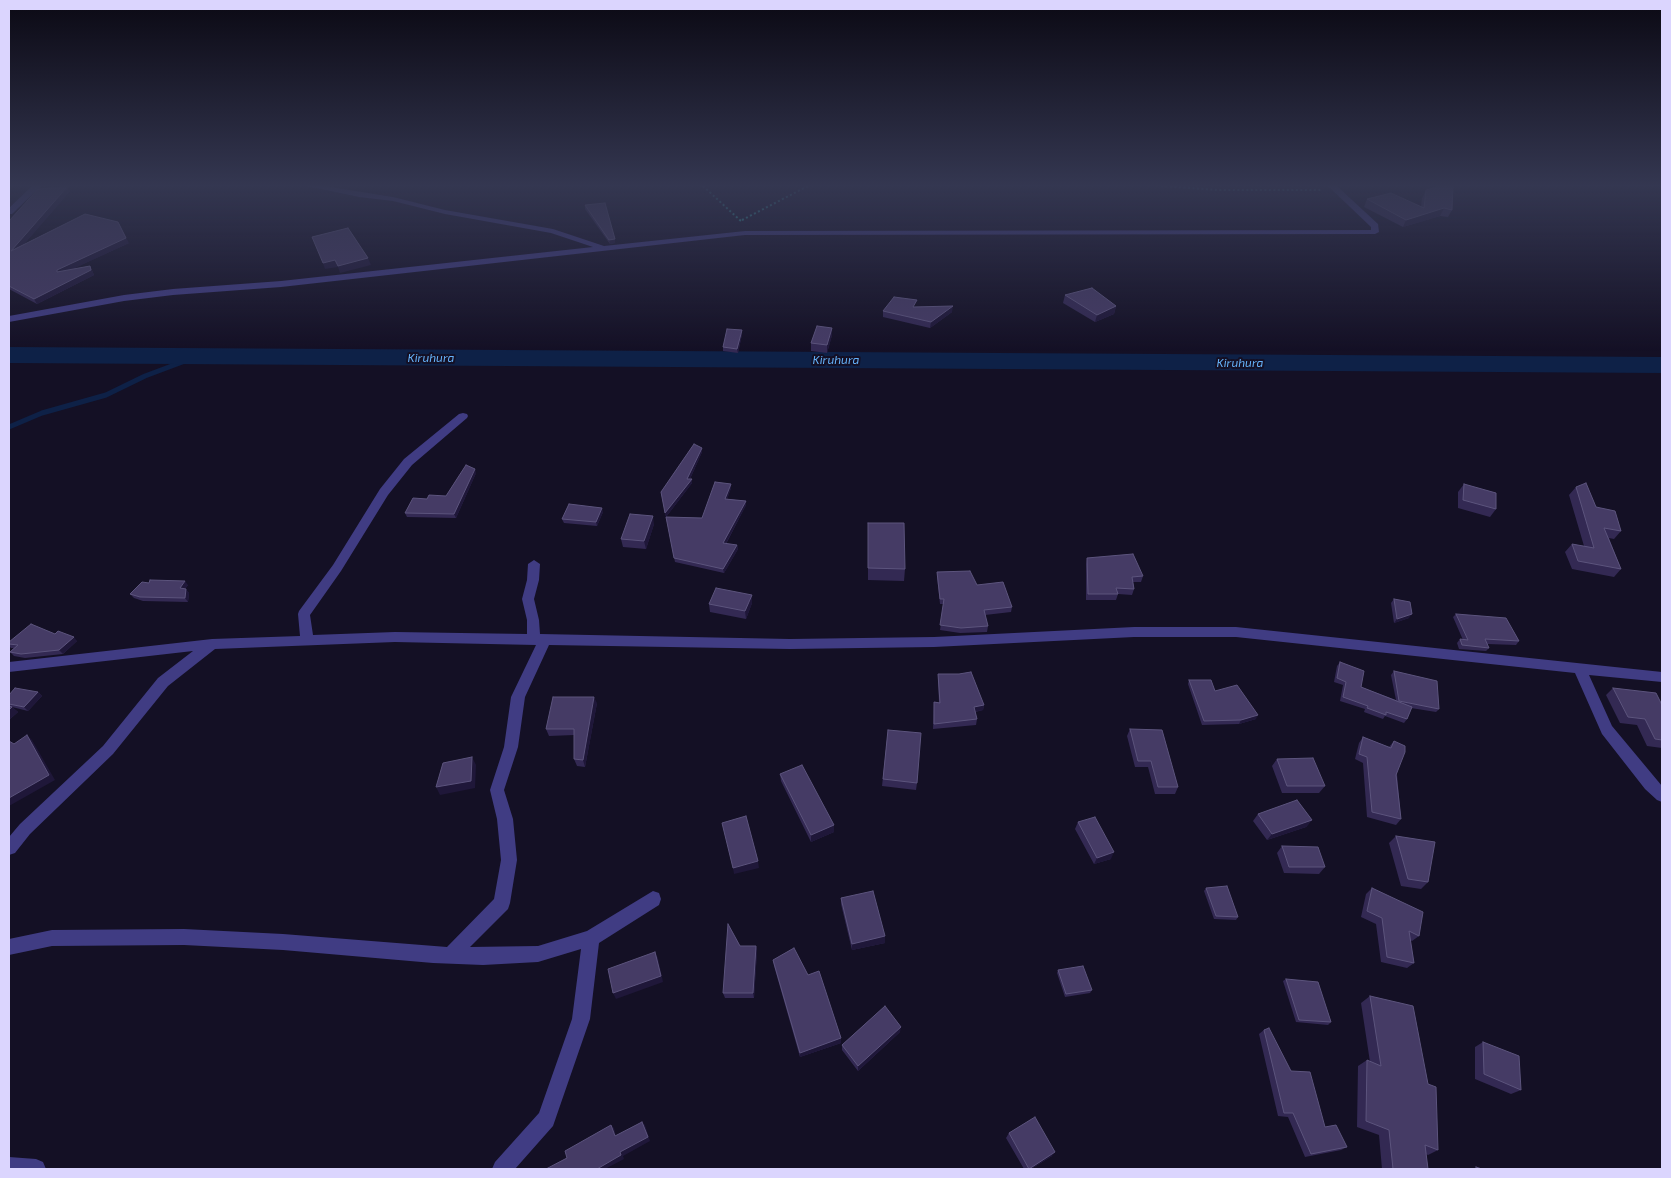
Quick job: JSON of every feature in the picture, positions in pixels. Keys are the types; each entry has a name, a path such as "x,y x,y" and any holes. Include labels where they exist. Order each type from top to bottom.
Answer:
{"street":[{"path":"584,241 605,248"},
{"path":"9,319 124,298 173,292 281,284 671,241"},
{"path":"307,640 304,614 338,568 384,492 408,462 462,416"},
{"path":"451,955 502,903 509,860 505,819 497,790 510,747 518,697 540,640 528,599 533,580 534,564"},
{"path":"9,667 212,644 395,637 790,644 934,642 1134,632 1236,632 1662,677"},
{"path":"9,848 25,829 108,750 163,682 212,644"},
{"path":"1580,669 1607,730 1650,784 1662,795"},
{"path":"9,947 52,938 184,938 283,942 373,951 451,955 538,954 590,938 653,899"},
{"path":"502,1169 546,1119 581,1019 590,938"},
{"path":"9,1167 36,1169"}],"building":[{"path":"9,241 20,241 11,251 31,241 120,241 57,270 57,272 90,266 91,270 34,299 9,286"},
{"path":"314,241 357,241 368,258 338,266 335,260 323,263"},
{"path":"1092,288 1116,306 1097,315 1065,295"},
{"path":"894,297 917,300 913,307 953,306 931,322 883,311"},
{"path":"817,326 832,328 827,345 811,343"},
{"path":"727,329 742,330 737,349 723,347"},
{"path":"694,444 702,448 687,479 692,479 665,513 661,492"},
{"path":"466,465 475,469 454,514 405,513 413,498 427,499 429,495 446,496"},
{"path":"715,482 731,484 725,499 746,501 723,543 737,545 723,569 674,558 666,517 702,518"},
{"path":"1586,483 1596,507 1615,511 1621,531 1604,528 1621,569 1578,561 1572,544 1594,548 1576,487"},
{"path":"1464,484 1496,493 1496,509 1463,500"},
{"path":"569,504 602,508 596,522 562,519"},
{"path":"630,514 653,516 644,541 621,539"},
{"path":"868,523 904,523 905,569 868,568"},
{"path":"1133,554 1143,576 1132,577 1134,589 1116,588 1118,594 1088,594 1087,558"},
{"path":"970,571 977,585 1003,582 1012,607 984,610 988,626 961,628 940,625 944,599 940,599 937,572"},
{"path":"150,580 185,581 180,588 186,589 185,598 140,597 130,594 142,582 149,583"},
{"path":"716,588 752,595 745,611 709,604"},
{"path":"1394,599 1410,602 1412,614 1397,619"},
{"path":"1456,614 1506,618 1519,641 1485,639 1489,648 1462,645 1460,639 1468,640"},
{"path":"31,624 55,634 58,631 74,637 59,650 21,654 10,652 18,645 9,644 9,642"},
{"path":"1340,662 1364,671 1361,687 1412,707 1407,719 1386,712 1386,715 1343,697 1346,682 1337,678"},
{"path":"1394,671 1437,681 1439,709 1399,701"},
{"path":"971,672 984,705 974,707 977,719 934,724 934,702 940,703 938,674"},
{"path":"1189,680 1211,680 1215,691 1237,685 1258,715 1241,720 1204,721"},
{"path":"15,688 38,692 24,707 9,704 9,695"},
{"path":"1613,688 1656,693 1662,705 1662,740 1655,739 1645,719 1628,717"},
{"path":"553,697 594,697 583,760 574,759 574,729 546,729"},
{"path":"1130,729 1162,730 1178,787 1158,787 1151,761 1138,761"},
{"path":"888,730 921,733 917,783 883,779"},
{"path":"27,735 49,775 9,798 9,741 14,744"},
{"path":"1363,737 1391,748 1394,741 1405,746 1405,752 1396,775 1401,819 1372,812 1367,757 1359,754"},
{"path":"472,757 471,781 436,787 443,763"},
{"path":"1313,758 1325,786 1287,786 1277,759"},
{"path":"802,765 834,825 811,835 780,774"},
{"path":"1297,800 1312,820 1272,834 1258,814"},
{"path":"746,816 758,861 733,868 722,823"},
{"path":"1095,817 1114,852 1097,858 1078,822"},
{"path":"1396,836 1435,842 1428,882 1408,879"},
{"path":"1282,846 1318,847 1325,867 1289,867"},
{"path":"1227,886 1238,917 1216,916 1206,888"},
{"path":"1372,888 1423,912 1419,936 1409,931 1414,963 1387,957 1382,918 1367,911"},
{"path":"873,891 885,936 852,944 841,898"},
{"path":"728,924 740,946 756,946 753,993 723,993"},
{"path":"794,948 808,975 819,971 841,1038 800,1053 773,960"},
{"path":"655,952 661,976 613,993 608,969"},
{"path":"1083,966 1092,990 1066,994 1058,970"},
{"path":"1286,979 1318,982 1331,1022 1299,1020"},
{"path":"1370,996 1413,1006 1428,1084 1436,1087 1438,1150 1425,1145 1428,1169 1393,1169 1389,1130 1366,1121 1367,1060 1381,1066"},
{"path":"885,1006 901,1027 858,1066 842,1045"},
{"path":"1269,1028 1291,1071 1310,1072 1325,1127 1336,1125 1347,1147 1311,1154 1293,1113 1284,1113 1264,1030"},
{"path":"1483,1042 1519,1056 1521,1090 1484,1074"},
{"path":"1035,1117 1055,1152 1029,1169 1009,1133"},
{"path":"642,1122 648,1137 620,1152 621,1155 597,1169 546,1169 567,1158 565,1151 611,1125 615,1136"}],"waterway":[{"name":"Kiruhura","path":"9,355 1662,365"},
{"path":"9,427 42,413 106,395 145,376 201,355"}]}
